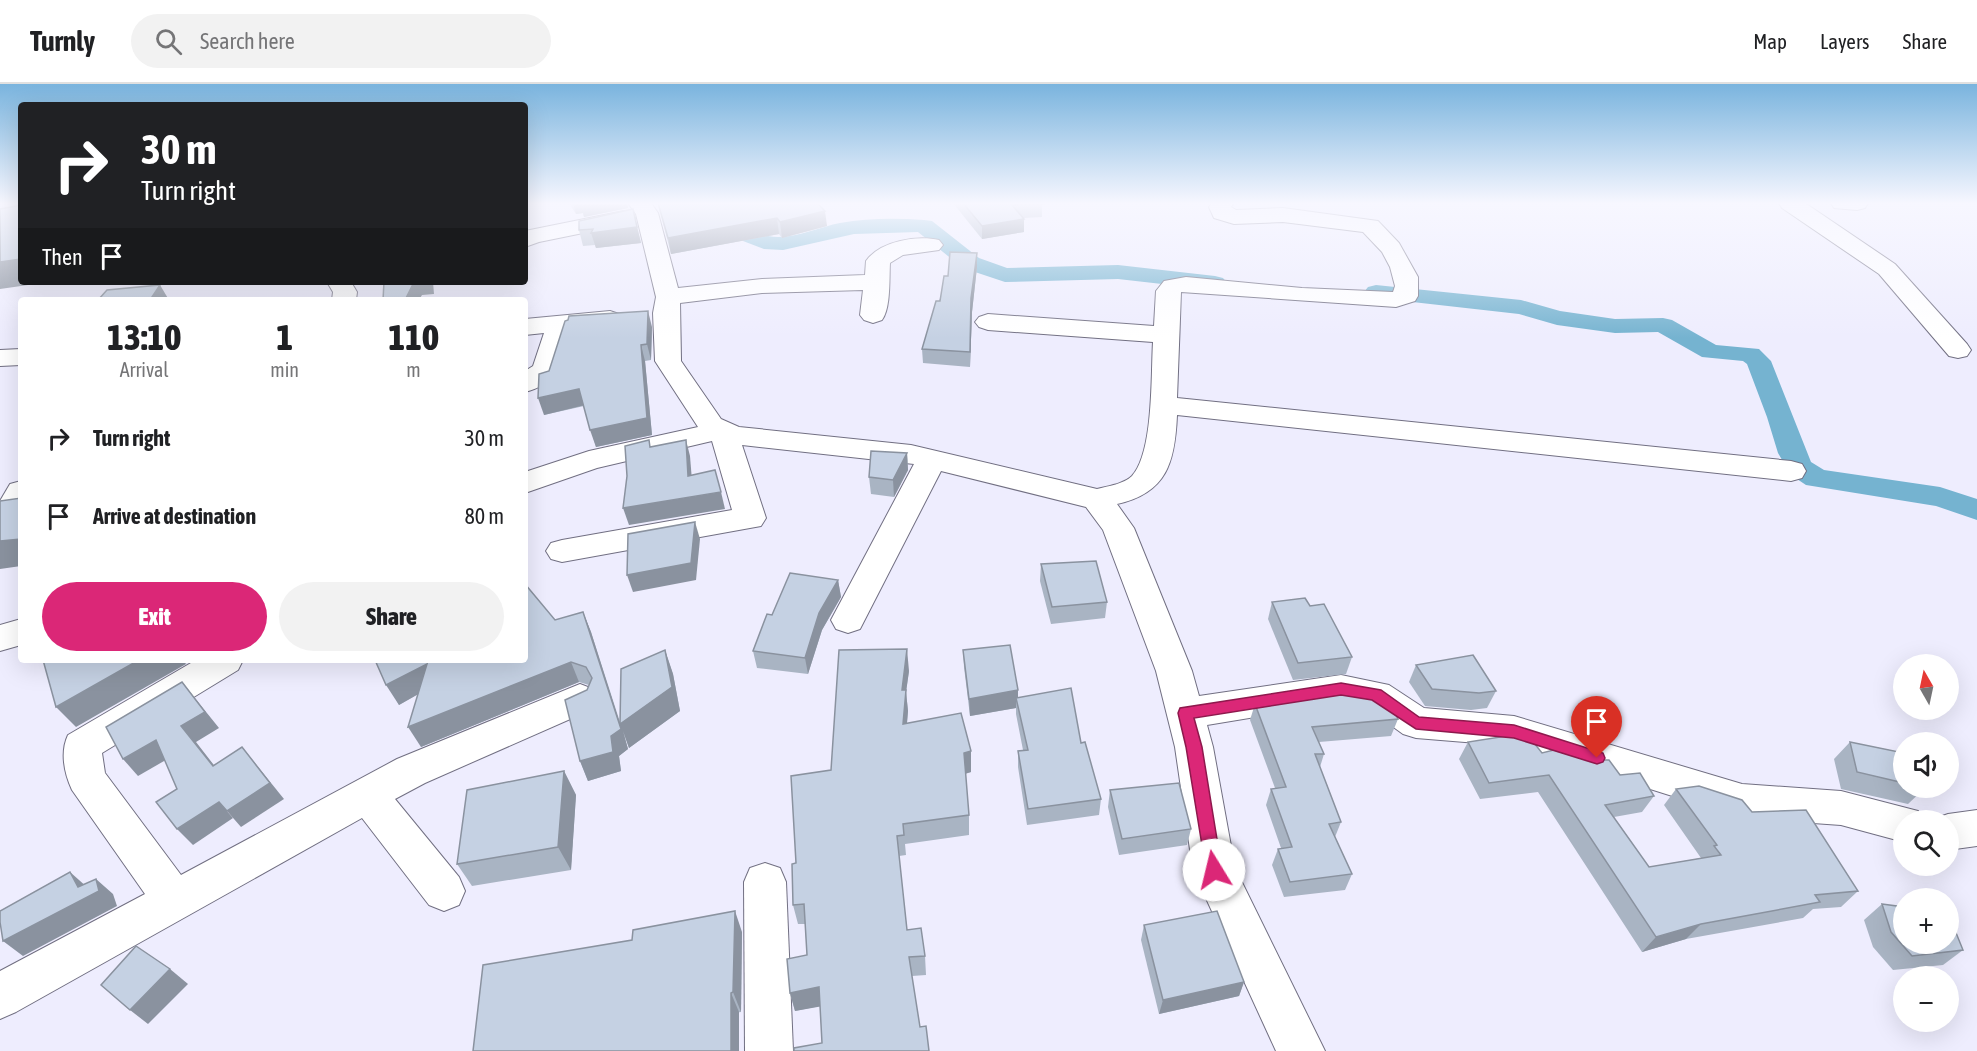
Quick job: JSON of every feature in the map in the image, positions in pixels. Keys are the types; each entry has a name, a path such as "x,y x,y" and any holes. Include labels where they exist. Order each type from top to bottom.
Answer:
{"street":[{"path":"647,248 652,311 668,361 711,425 734,435 911,454 1097,499 1127,492 1144,482 1161,447 1168,291 1173,286 1186,284 1302,295 1396,300 1407,294 1399,259 1389,248"},
{"path":"873,315 878,282 878,261 883,255 892,251 911,248"},
{"path":"1856,248 1887,269 1958,350"},
{"path":"528,327 559,325 652,311 762,286 878,282"},
{"path":"988,322 1166,335"},
{"path":"528,382 545,370 559,325"},
{"path":"0,358 18,357"},
{"path":"1163,405 1366,424 1577,451 1791,471"},
{"path":"528,482 589,460 723,430"},
{"path":"562,551 750,518 723,430"},
{"path":"848,620 932,459"},
{"path":"0,529 18,496"},
{"path":"1097,499 1118,528 1174,671 1194,747 1214,870 1301,1051"},
{"path":"0,638 18,633"},
{"path":"175,901 86,778 82,746 220,663"},
{"path":"1185,713 1341,689 1376,695 1416,723 1514,731 1742,801 1842,808 1893,821"},
{"path":"0,996 411,771 580,699"},
{"path":"368,795 444,891"},
{"path":"1959,830 1977,828"},
{"path":"765,882 769,1051"}],"building":[{"path":"0,248 18,248 18,259 0,262"},
{"path":"950,252 977,253 971,298 970,352 922,349 936,301 940,301 944,276 948,276"},
{"path":"160,285 152,297 101,297 107,290"},
{"path":"384,285 412,285 406,297 383,297"},
{"path":"648,311 647,344 641,345 647,418 590,430 579,389 538,398 539,374 549,371 565,321 569,316"},
{"path":"649,440 650,447 686,440 688,476 715,470 721,492 623,508 627,476 625,446"},
{"path":"871,451 907,453 893,480 869,477"},
{"path":"18,498 18,539 0,541 0,501"},
{"path":"695,522 691,563 627,575 628,534"},
{"path":"1096,561 1107,602 1052,607 1041,564"},
{"path":"790,573 838,580 819,613 805,658 753,651 767,614 772,615"},
{"path":"528,588 555,620 583,612 621,729 611,736 613,752 580,761 565,700 587,690 592,678 586,667 571,662 408,727 427,664 386,685 376,663 528,663"},
{"path":"1305,598 1310,606 1324,604 1352,657 1298,663 1272,602"},
{"path":"1010,645 1018,690 969,699 963,650"},
{"path":"907,649 902,690 906,690 903,724 961,713 971,751 964,753 969,815 903,824 904,835 897,836 907,930 921,928 925,956 909,957 920,1027 926,1026 929,1051 794,1051 794,1048 822,1043 819,987 790,993 787,959 807,955 804,904 793,905 792,864 796,863 791,776 831,770 839,650"},
{"path":"665,650 672,687 620,724 621,669"},
{"path":"1473,655 1496,691 1479,693 1432,689 1416,665"},
{"path":"44,663 134,663 56,707"},
{"path":"182,682 205,712 181,726 213,766 242,747 270,783 227,811 219,802 177,829 156,802 177,789 156,740 123,759 106,727"},
{"path":"1071,688 1081,743 1085,742 1101,799 1028,809 1018,751 1028,750 1016,698"},
{"path":"1347,689 1373,693 1392,707 1398,719 1312,727 1324,754 1315,754 1341,822 1329,824 1352,874 1290,882 1278,849 1292,847 1271,789 1286,787 1255,704"},
{"path":"1526,733 1542,753 1570,746 1593,753 1598,760 1609,760 1620,775 1640,773 1654,796 1605,805 1649,867 1721,855 1714,846 1717,845 1676,789 1699,786 1742,800 1752,812 1806,810 1858,891 1815,895 1820,902 1701,924 1656,937 1549,775 1489,783 1468,742"},
{"path":"1850,742 1893,751 1893,780 1857,772"},
{"path":"564,771 558,847 457,864 467,790"},
{"path":"1179,783 1191,829 1122,839 1110,790"},
{"path":"70,872 78,887 96,879 99,891 3,941 0,911"},
{"path":"1882,904 1893,906 1893,934"},
{"path":"735,911 731,1051 473,1051 483,965 632,940 633,930"},
{"path":"1217,911 1244,982 1163,1000 1144,925"},
{"path":"136,946 170,969 130,1010 101,985"}],"waterway":[{"path":"950,248 971,263 1005,275 1118,272 1215,283"},
{"path":"1376,292 1521,307 1557,318 1615,326 1663,325 1711,352 1750,354 1758,361 1781,417 1792,453 1801,468 1816,478 1940,497 1977,510"}],"route":[{"path":"1214,870 1194,747 1185,713 1341,689 1376,695 1416,723 1514,731 1597,758"}]}
